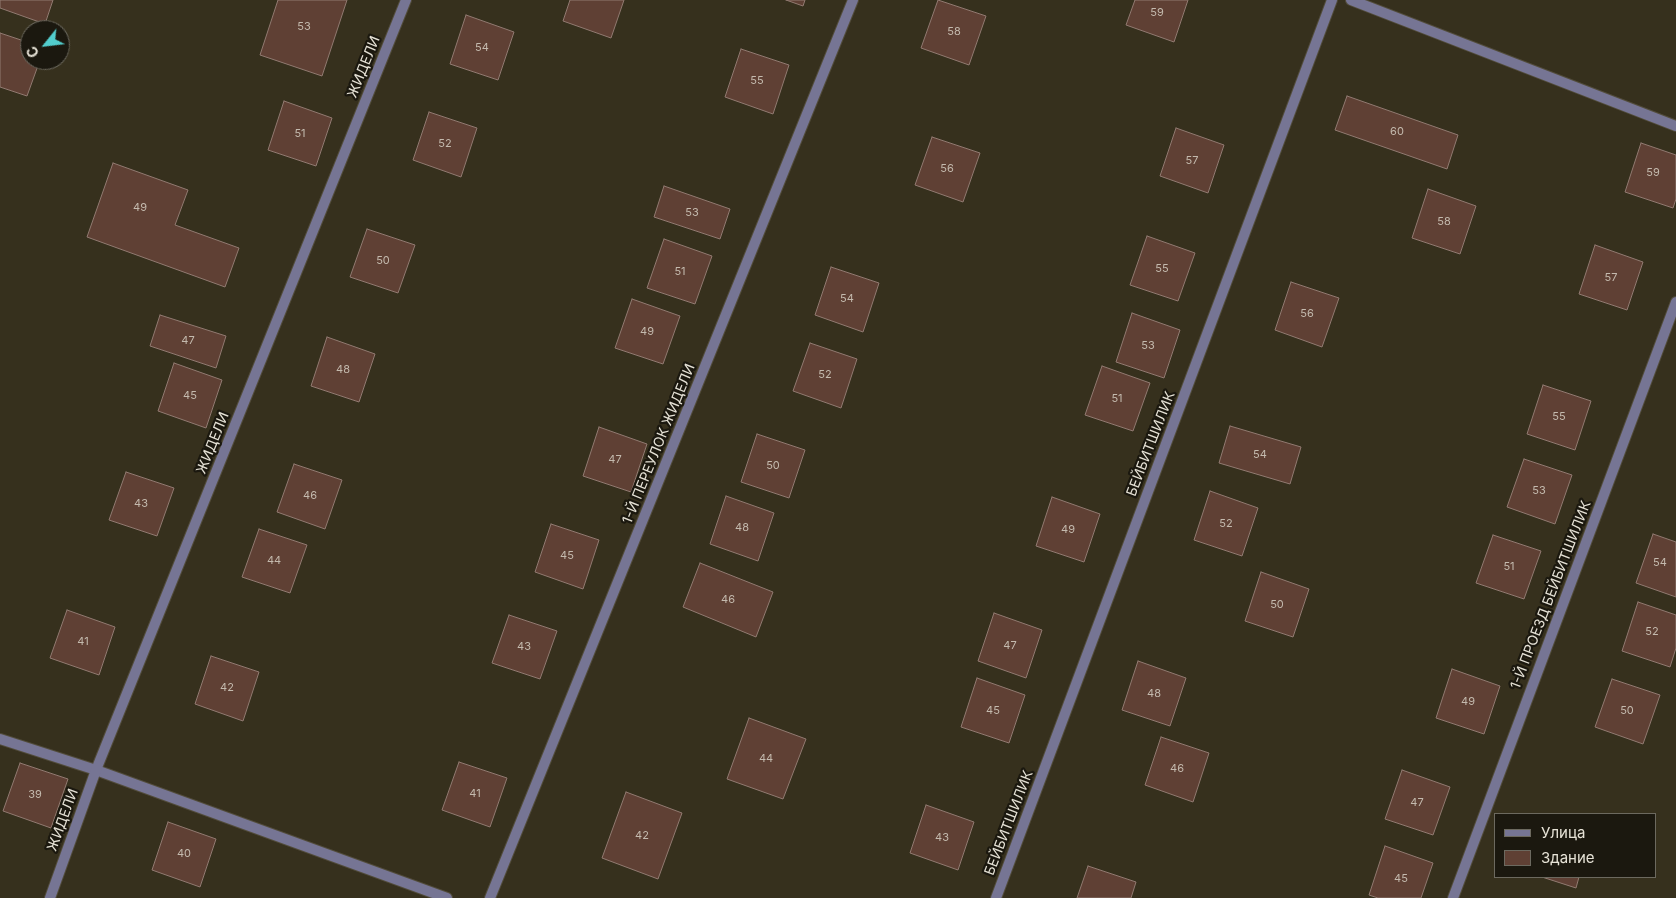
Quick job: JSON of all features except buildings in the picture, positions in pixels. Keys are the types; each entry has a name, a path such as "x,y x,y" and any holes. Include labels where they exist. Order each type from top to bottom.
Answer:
{"street":[{"name":"ЖИДЕЛИ","path":"50,898 96,770 406,0"},
{"name":"1-Й ПЕРЕУЛОК ЖИДЕЛИ","path":"490,898 853,0"},
{"name":"БЕЙБИТШИЛИК","path":"996,898 1332,0"},
{"path":"1352,0 1676,126"},
{"name":"1-Й ПРОЕЗД БЕЙБИТШИЛИК","path":"1453,898 1676,302"},
{"path":"0,739 96,770 447,898"}]}
